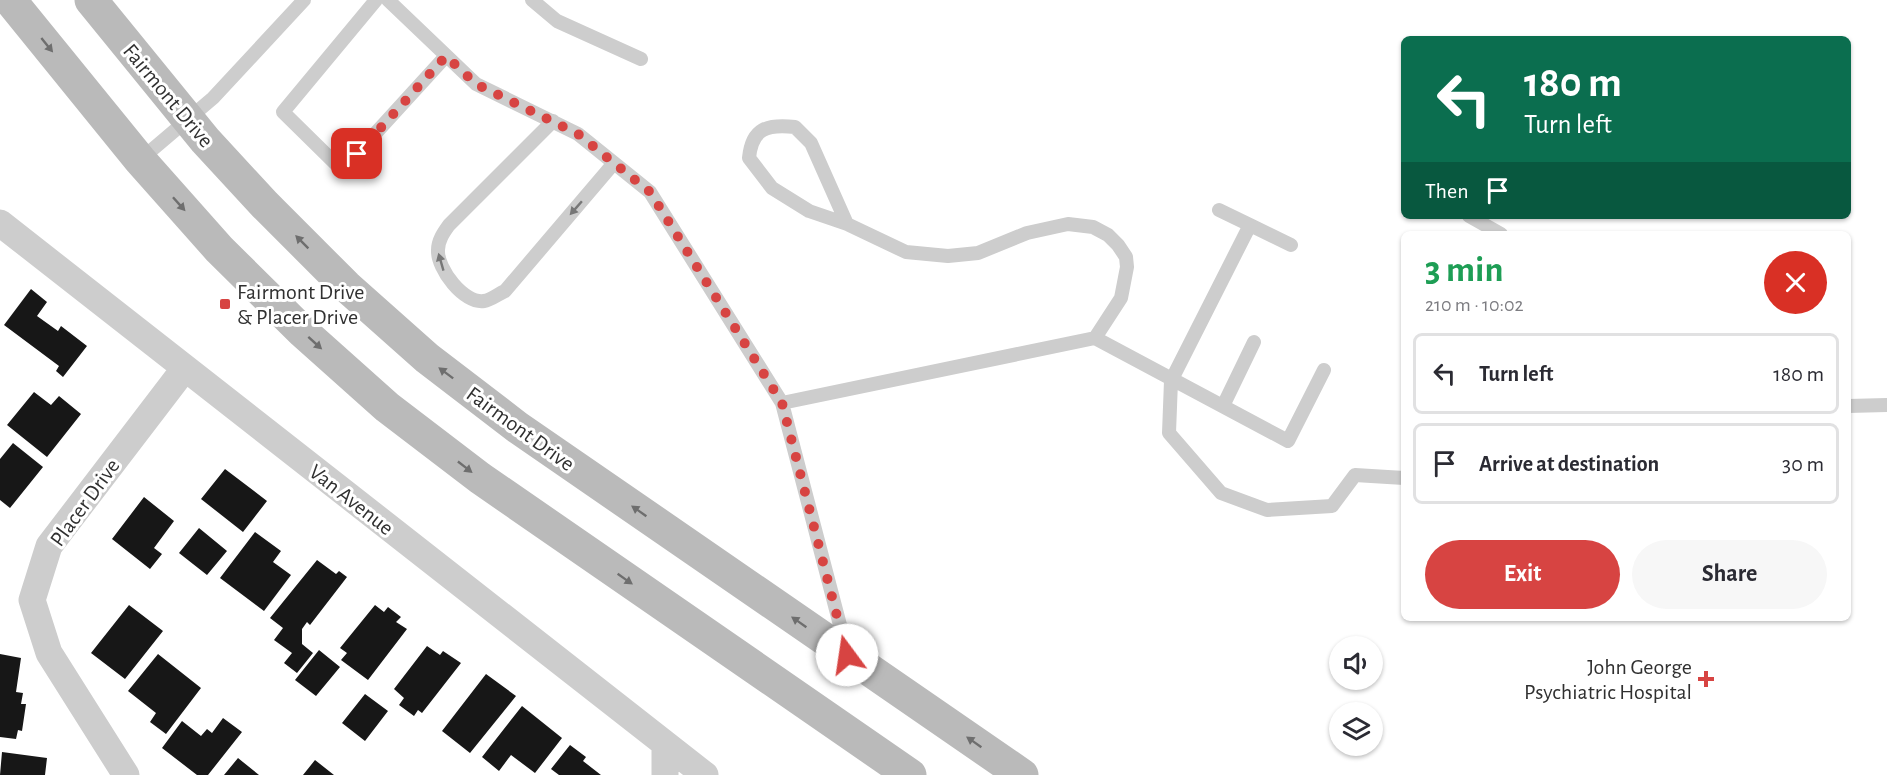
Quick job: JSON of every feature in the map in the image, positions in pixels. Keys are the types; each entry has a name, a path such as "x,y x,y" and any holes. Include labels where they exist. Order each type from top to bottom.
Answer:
{"main road":[{"path":"10,0 140,160 219,249 303,332 387,406 480,478 910,775"},
{"name":"Fairmont Drive","path":"91,0 188,119 265,205 346,286 427,358 518,427 1022,775"}],"street":[{"name":"Van Avenue","path":"0,223 705,775"},
{"name":"Placer Drive","path":"126,775 49,653 32,600 49,546 185,368"},
{"path":"665,744 665,775"}],"lane":[{"path":"140,160 213,98 304,0"},
{"path":"376,0 283,112 342,170 446,56"},
{"path":"388,0 476,84 578,134 650,192 782,403 847,655"},
{"path":"532,0 557,21 641,59"},
{"path":"553,121 480,193 441,237 438,249 444,273 457,288 472,299 482,302 505,291 614,163"},
{"path":"847,225 811,143 795,127 780,125 767,127 756,134 750,142 749,158 772,188 809,211 847,225 906,252 948,256 978,253 1027,233 1068,224 1093,227 1108,236 1118,244 1126,257 1127,267 1121,298 1095,338"},
{"path":"1219,210 1291,245"},
{"path":"1474,219 1496,231"},
{"path":"1250,225 1171,381 1169,433 1221,493 1267,510 1332,506 1355,475 1401,478"},
{"path":"782,403 1095,338 1171,381 1288,441 1324,370"},
{"path":"1222,406 1254,342"},
{"path":"1851,406 1887,405"}],"building":[{"path":"31,289 47,302 37,316 58,331 61,326 87,346 63,377 56,371 59,366 4,325"},
{"path":"34,392 51,405 59,396 81,414 47,457 7,425"},
{"path":"13,443 43,467 10,508 0,500 0,459"},
{"path":"225,469 267,501 243,532 201,499"},
{"path":"144,497 174,521 154,548 162,554 150,569 112,539"},
{"path":"199,528 227,551 207,575 179,553"},
{"path":"255,532 281,551 273,562 291,575 264,611 220,578"},
{"path":"317,560 336,574 339,571 347,577 310,625 307,622 302,629 302,644 313,653 297,673 284,663 292,653 274,640 283,628 270,618"},
{"path":"129,605 163,631 125,679 91,653"},
{"path":"375,605 384,612 388,607 401,617 396,622 407,629 368,680 341,660 347,653 340,648"},
{"path":"427,646 440,655 443,651 461,663 422,713 418,710 414,716 399,705 404,698 394,689"},
{"path":"319,650 340,667 316,696 295,680"},
{"path":"0,654 21,658 16,692 23,693 21,704 26,704 22,731 18,730 16,739 0,737"},
{"path":"158,654 201,688 166,734 150,722 156,713 128,691"},
{"path":"486,674 516,696 470,753 442,731"},
{"path":"365,694 388,711 365,741 342,723"},
{"path":"522,706 562,738 535,773 511,755 499,771 482,757"},
{"path":"223,718 242,732 208,775 197,775 162,748 182,721 201,736 207,729 212,733"},
{"path":"570,745 586,757 583,761 601,775 559,775 551,769"},
{"path":"2,752 47,758 45,775 0,775"},
{"path":"238,758 259,775 224,775"},
{"path":"315,760 334,775 303,775"}],"place":[{"name":"Fairmont Drive & Placer Drive","path":"225,304"},
{"name":"John George Psychiatric Hospital","path":"1706,679"}],"route":[{"path":"357,154 446,56 476,84 578,134 650,192 782,403 847,655"}]}
